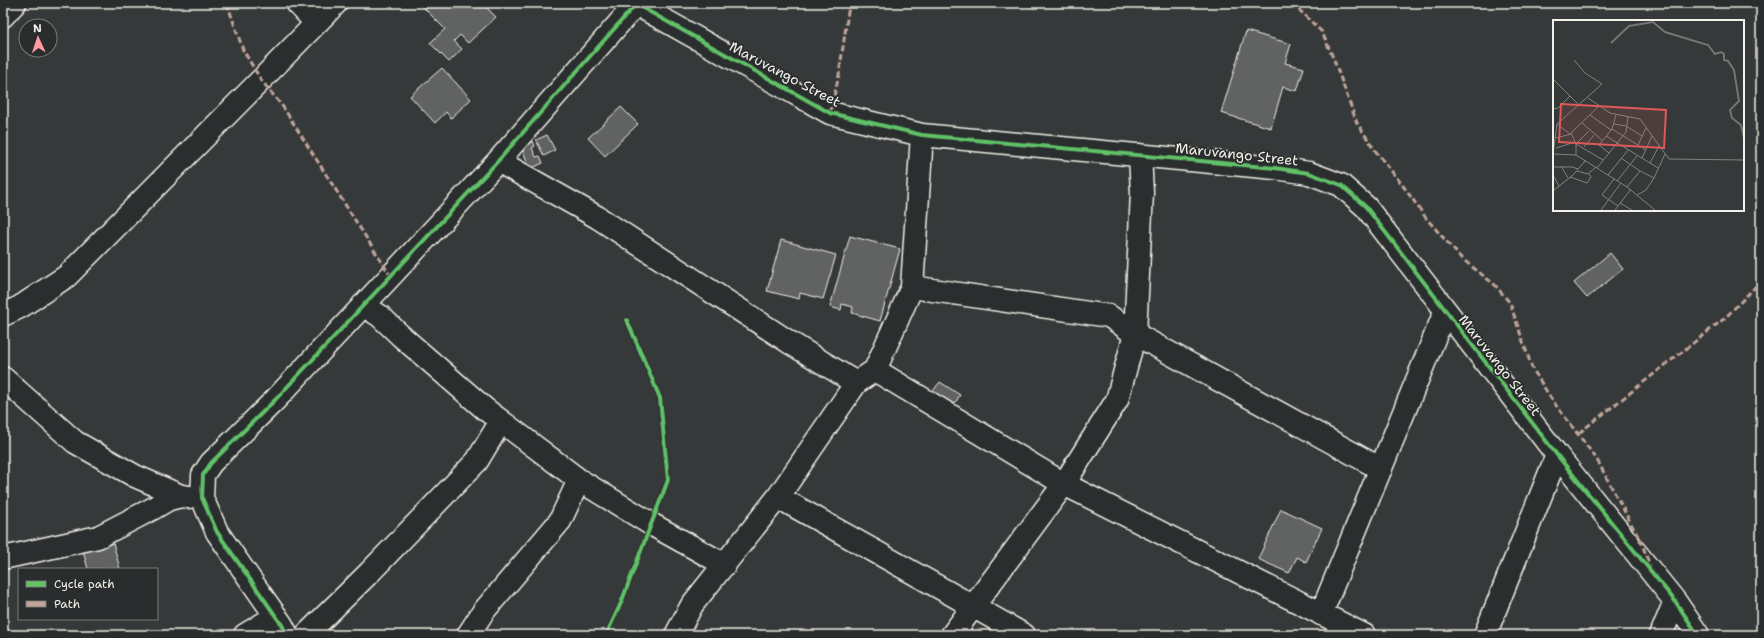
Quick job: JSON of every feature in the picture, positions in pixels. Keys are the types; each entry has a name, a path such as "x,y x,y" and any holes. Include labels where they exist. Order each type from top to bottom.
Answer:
{"street":[{"path":"3,16 15,3"},
{"path":"297,3 316,23"},
{"path":"3,315 20,307 67,276 262,80 336,3"},
{"path":"287,635 276,616 217,532 202,498 203,475 211,463 275,400 498,161 635,4"},
{"name":"Maruvango Street","path":"635,4 829,113 922,135 1275,168 1308,173 1341,185 1366,207 1445,312 1674,601 1698,635"},
{"path":"676,635 692,605 778,497 856,383 875,370 912,287 922,135"},
{"path":"952,635 1064,484 1117,400 1135,334 1142,193 1140,155"},
{"path":"498,161 597,217 789,342 856,383"},
{"path":"912,287 1109,316 1135,334 1381,469"},
{"path":"363,304 380,316 401,336 501,421 579,480 651,524 725,565"},
{"path":"1321,614 1445,312"},
{"path":"875,370 1064,484 1364,635"},
{"path":"3,378 75,442 135,476 180,496 202,498"},
{"path":"306,635 370,572 477,461 501,421"},
{"path":"1485,635 1557,455"},
{"path":"468,635 483,612 560,521 579,480"},
{"path":"3,558 98,537 169,499 180,496"},
{"path":"778,497 1024,635"},
{"path":"1660,635 1674,601"},
{"path":"245,635 276,616"}],"building":[{"path":"482,3 496,17 468,43 460,35 454,41 462,49 449,62 430,43 445,29 420,4"},
{"path":"1246,31 1291,44 1285,63 1304,68 1297,91 1283,87 1271,128 1221,113"},
{"path":"442,68 471,99 451,118 446,112 435,123 410,96"},
{"path":"621,107 638,124 605,156 588,138"},
{"path":"547,135 555,150 544,156 536,140"},
{"path":"531,138 535,146 532,148 536,157 540,156 543,163 530,169 520,143"},
{"path":"850,236 900,249 880,321 852,313 853,307 842,304 841,310 830,307"},
{"path":"781,240 836,255 823,299 800,293 799,299 767,291"},
{"path":"1610,253 1623,269 1587,298 1574,283"},
{"path":"940,382 960,395 953,406 932,392"},
{"path":"1281,509 1322,528 1306,562 1297,557 1289,573 1258,559"},
{"path":"112,539 120,568 88,568 82,547"}],"marked path":[{"path":"227,3 243,50 261,80 283,107 390,275"},
{"path":"830,113 839,75 848,12 851,3"},
{"path":"1292,3 1322,32 1357,123 1377,153 1426,218 1461,258 1495,285 1510,303 1532,368 1552,400 1596,458 1642,544 1650,566"},
{"path":"1579,433 1725,318 1761,281"}],"cycle path":[{"path":"634,3 830,113 922,135 1275,168 1309,173 1341,185 1366,207 1557,455 1675,601 1698,635"},
{"path":"287,635 282,625 217,532 202,498 203,475 211,463 275,400 498,161 636,4"},
{"path":"606,635 621,603 668,480 660,398 627,320"}]}
